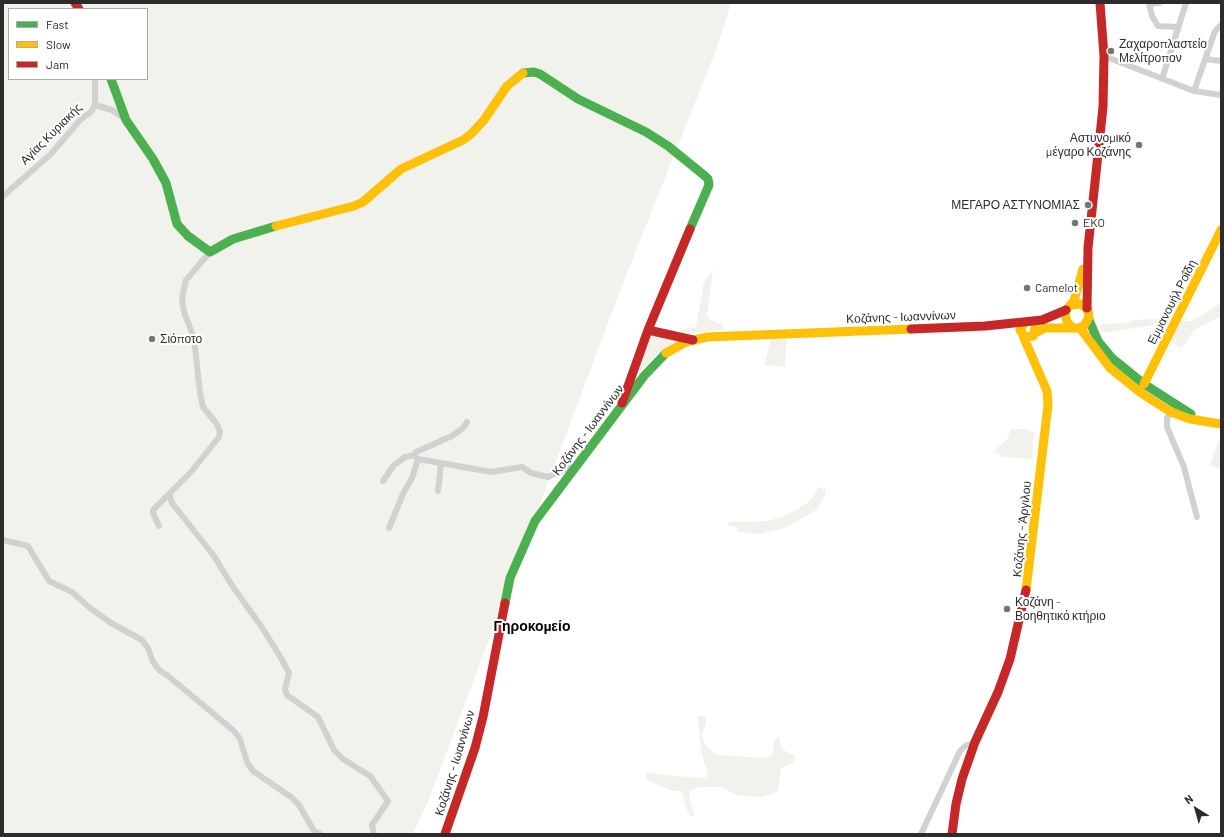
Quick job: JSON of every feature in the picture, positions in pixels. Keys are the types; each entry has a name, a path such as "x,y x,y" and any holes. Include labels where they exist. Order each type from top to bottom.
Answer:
{"main road":[{"path":"1100,3 1104,56 1102,119 1088,248 1087,308 1089,312 1089,320 1098,341 1112,358 1144,384 1175,406 1209,422"},
{"path":"111,80 126,120 153,159 166,183 173,204 177,224 188,236 210,252 233,238 363,202 401,169 463,140 471,134 484,120 507,86 522,73 534,72 540,74 578,100 646,132 677,153 708,179 709,185 706,197 648,330 622,406"},
{"name":"Εμμανουήλ Ροΐδη","path":"1144,384 1221,230"},
{"path":"1088,248 1079,289 1074,301 1069,307 1065,320 1076,327 1116,374 1141,393 1171,412 1190,419 1221,424"},
{"path":"1069,307 1080,304 1087,308"},
{"name":"Κοζάνης - Ιωαννίνων","path":"445,834 475,748 483,717 514,567 535,521 644,376 658,360 672,350 692,340 734,335 985,326 1046,319 1069,307"},
{"path":"1035,362 1034,334 1035,326 1027,322 1020,328 1022,335 1027,338 1034,334 1046,328 1076,327 1086,324 1089,320"},
{"name":"Κοζάνης - Ιωαννίνων","path":"985,326 1010,328 1022,335"},
{"path":"648,330 692,340"},
{"name":"Κοζάνης - Άργιλου","path":"952,834 959,791 975,742 998,692 1010,659 1029,579 1041,447 1048,405 1047,391 1022,335"}],"street":[{"path":"1159,3 1149,4 1152,16 1158,26 1178,28"},
{"path":"1162,79 1184,3"},
{"path":"1194,91 1215,31 1221,25"},
{"path":"1104,56 1194,91 1221,95"},
{"path":"1205,59 1221,61"},
{"name":"Αγίας Κυριακής","path":"3,196 56,149 81,119 91,112 95,105 95,80"},
{"path":"95,105 112,110 126,120"},
{"path":"159,526 153,510 191,472 220,437 220,431 216,423 203,407 194,338 184,312 182,298 186,280 210,252"},
{"path":"1171,412 1167,418 1167,427 1184,467 1197,517"},
{"path":"389,528 403,494 412,478 416,452 452,436 467,422"},
{"path":"383,481 394,465 405,457 416,457 491,472 522,468 531,473 548,477 578,464"},
{"path":"438,491 441,463"},
{"path":"170,494 172,503 214,556 281,658 289,673 286,689 287,695 318,717 334,750 344,759 370,776 388,801 372,825 374,834"},
{"path":"3,540 28,546 49,581 72,592 111,623 142,640 148,648 153,662 160,670 234,731 240,739 247,762 254,771 291,797 299,805 314,831 320,834"},
{"path":"922,834 960,751 965,746 975,742"}],"shaded area":[{"path":"3,3 731,3 716,50 620,291 429,799 413,834 3,834"},
{"path":"713,270 707,315 710,320 723,325 724,329 691,334 680,333 679,330 696,327 704,282"},
{"path":"1221,303 1221,316 1194,330 1182,348 1169,341 1180,321 1192,321"},
{"path":"1169,311 1172,312 1166,323 1104,333 1099,326 1104,324 1125,323 1133,320 1159,319"},
{"path":"649,333 679,340 655,356 639,374 641,354"},
{"path":"771,338 787,338 785,367 764,365"},
{"path":"1010,429 1025,429 1034,432 1032,459 1003,457 994,451 1008,438"},
{"path":"1219,439 1221,440 1221,469 1210,466"},
{"path":"817,487 826,489 824,498 816,510 785,528 760,534 737,531 738,527 727,525 729,522 767,521 782,517 810,501 817,491"},
{"path":"698,716 705,716 706,722 702,736 705,745 717,755 766,758 772,754 775,739 779,738 781,746 786,752 795,756 795,762 781,768 778,791 762,797 736,795 721,787 700,787 690,790 689,795 694,816 691,816 686,808 682,791 673,791 655,784 645,778 647,772 672,776 705,778 708,774 701,751"}],"traffic: fast":[{"path":"523,73 534,72 540,74 578,99 646,132 668,146 705,176 708,179 709,185 690,229"},
{"path":"111,80 126,120 153,159 166,183 177,224 188,236 210,252 233,239 276,226"},
{"path":"1089,320 1098,341 1112,358 1144,384 1191,414"},
{"path":"505,603 510,578 535,521 644,376 666,353"}],"traffic: slow":[{"path":"276,226 354,206 363,202 401,169 463,140 471,134 484,120 507,86 523,73"},
{"path":"1144,384 1221,230"},
{"path":"1072,327 1067,322 1065,314 1066,310 1074,301 1083,269"},
{"path":"1035,333 1045,328 1078,328 1084,326 1089,317 1088,310 1081,304 1071,305"},
{"path":"1024,323 1020,330 1025,337 1033,336 1035,327"},
{"path":"1080,328 1110,368 1141,393 1171,412 1190,419 1221,424"},
{"path":"666,353 686,342 707,337 911,329"},
{"path":"1023,336 1047,391 1048,405 1026,590"}],"traffic: jam":[{"path":"75,3 78,8"},
{"path":"1087,308 1088,248 1103,107 1104,56 1100,3"},
{"path":"622,403 648,330 690,229"},
{"path":"911,329 985,326 1042,320 1066,310"},
{"path":"648,330 693,340"},
{"path":"952,834 956,804 962,779 975,742 998,692 1010,659 1026,590"},
{"path":"445,834 475,748 483,717 505,603"}],"place":[{"name":"Ζαχαροπλαστείο Μελίτροπον","path":"1111,51"},
{"name":"Αστυνομικό μέγαρο Κοζάνης","path":"1139,145"},
{"name":"ΜΕΓΑΡΟ ΑΣΤΥΝΟΜΙΑΣ","path":"1088,205"},
{"name":"EKO","path":"1075,223"},
{"name":"Camelot","path":"1027,288"},
{"name":"Σιόποτο","path":"152,339"},
{"name":"Κοζάνη - Βοηθητικό κτήριο","path":"1007,609"}],"district":[{"name":"Γηροκομείο","path":"532,626"}]}
